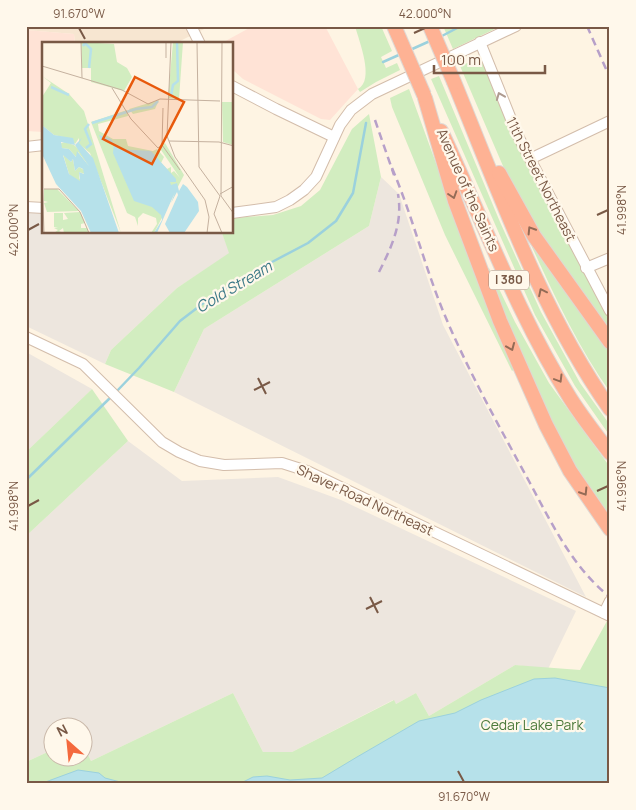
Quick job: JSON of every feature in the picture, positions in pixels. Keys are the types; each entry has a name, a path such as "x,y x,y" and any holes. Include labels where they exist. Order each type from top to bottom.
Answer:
{"highway":[{"name":"Avenue of the Saints","path":"394,26 540,346 570,398 610,453"},
{"name":"Avenue of the Saints","path":"430,26 505,209 547,303 579,362 610,409"},
{"path":"425,97 455,201 504,330 546,425 570,471 610,529"},
{"path":"470,120 534,236 610,342"}],"street":[{"path":"191,26 199,42"},
{"path":"234,213 276,207 304,190 316,177 340,125 351,110 372,94 516,26"},
{"name":"11th Street Northeast","path":"480,42 505,108 586,268 610,311"},
{"path":"234,87 334,137"},
{"path":"530,159 610,121"},
{"path":"26,147 42,145"},
{"path":"26,207 42,208"},
{"path":"586,268 610,258"},
{"name":"Shaver Road Northeast","path":"26,337 77,361 93,373 162,442 179,452 200,461 224,465 282,463 307,471 607,614"},
{"path":"607,614 610,601"}],"shaded area":[{"path":"26,26 210,26 178,42 75,42 74,34 26,30"},
{"path":"253,26 325,26 358,89 330,120 321,119 243,79 234,71 234,42 224,42"},
{"path":"26,30 74,34 75,42 42,42 42,132 26,131"},
{"path":"381,177 399,194 443,325 586,597 174,392 204,329 369,226"},
{"path":"26,213 42,213 42,234 222,234 230,253 177,288 111,350 105,364 26,326"},
{"path":"26,352 92,389 26,452"},
{"path":"128,441 182,481 278,477 341,500 576,611 548,669 515,665 429,716 416,693 396,704 393,700 292,752 263,752 233,693 92,761 92,718 42,718 42,755 26,762 26,536"}],"green space":[{"path":"355,26 381,26 392,51 381,57 386,68 397,63 400,70 360,92 358,89 363,84 366,69"},
{"path":"443,26 501,26 453,49"},
{"path":"478,55 483,61 526,160 610,320 610,334 533,225 509,180 460,66 472,61 473,57"},
{"path":"439,76 500,222 541,312 580,383 610,425 610,436 575,386 535,315 431,79"},
{"path":"409,89 465,243 515,369 512,371 445,235 392,107 390,98"},
{"path":"369,114 381,177 369,226 204,329 174,392 105,364 111,350 177,288 229,253 222,234 234,234 234,218 273,215 301,206 320,190 352,129"},
{"path":"535,245 610,349 610,392 598,375 549,284 532,247"},
{"path":"489,268 515,322 549,383 610,467 610,523 575,471 527,371 486,269"},
{"path":"92,389 128,441 26,536 26,452"},
{"name":"Cedar Lake Park","path":"607,621 610,623 610,784 26,784 26,762 42,755 42,768 92,768 92,761 233,693 263,752 292,752 394,700 396,704 416,693 429,716 515,665 580,670"}],"water":[{"path":"555,678 610,688 610,784 239,784 253,777 267,776 290,780 322,778 419,721 455,713 481,700 534,679"},
{"path":"78,770 99,773 105,778 128,784 40,784"}],"waterway":[{"name":"Cold Stream","path":"440,37 461,26"},
{"name":"Cold Stream","path":"410,50 430,41"},
{"name":"Cold Stream","path":"383,62 401,54"},
{"name":"Cold Stream","path":"116,392 180,321 214,295 308,243 336,221 353,193 366,123"},
{"name":"Cold Stream","path":"26,480 112,396"}],"railway":[{"path":"587,26 610,78"},
{"path":"375,120 394,175"},
{"path":"392,168 443,311 473,376 564,544 585,573 610,597"},
{"path":"379,272 392,244 398,225 398,194"}]}
